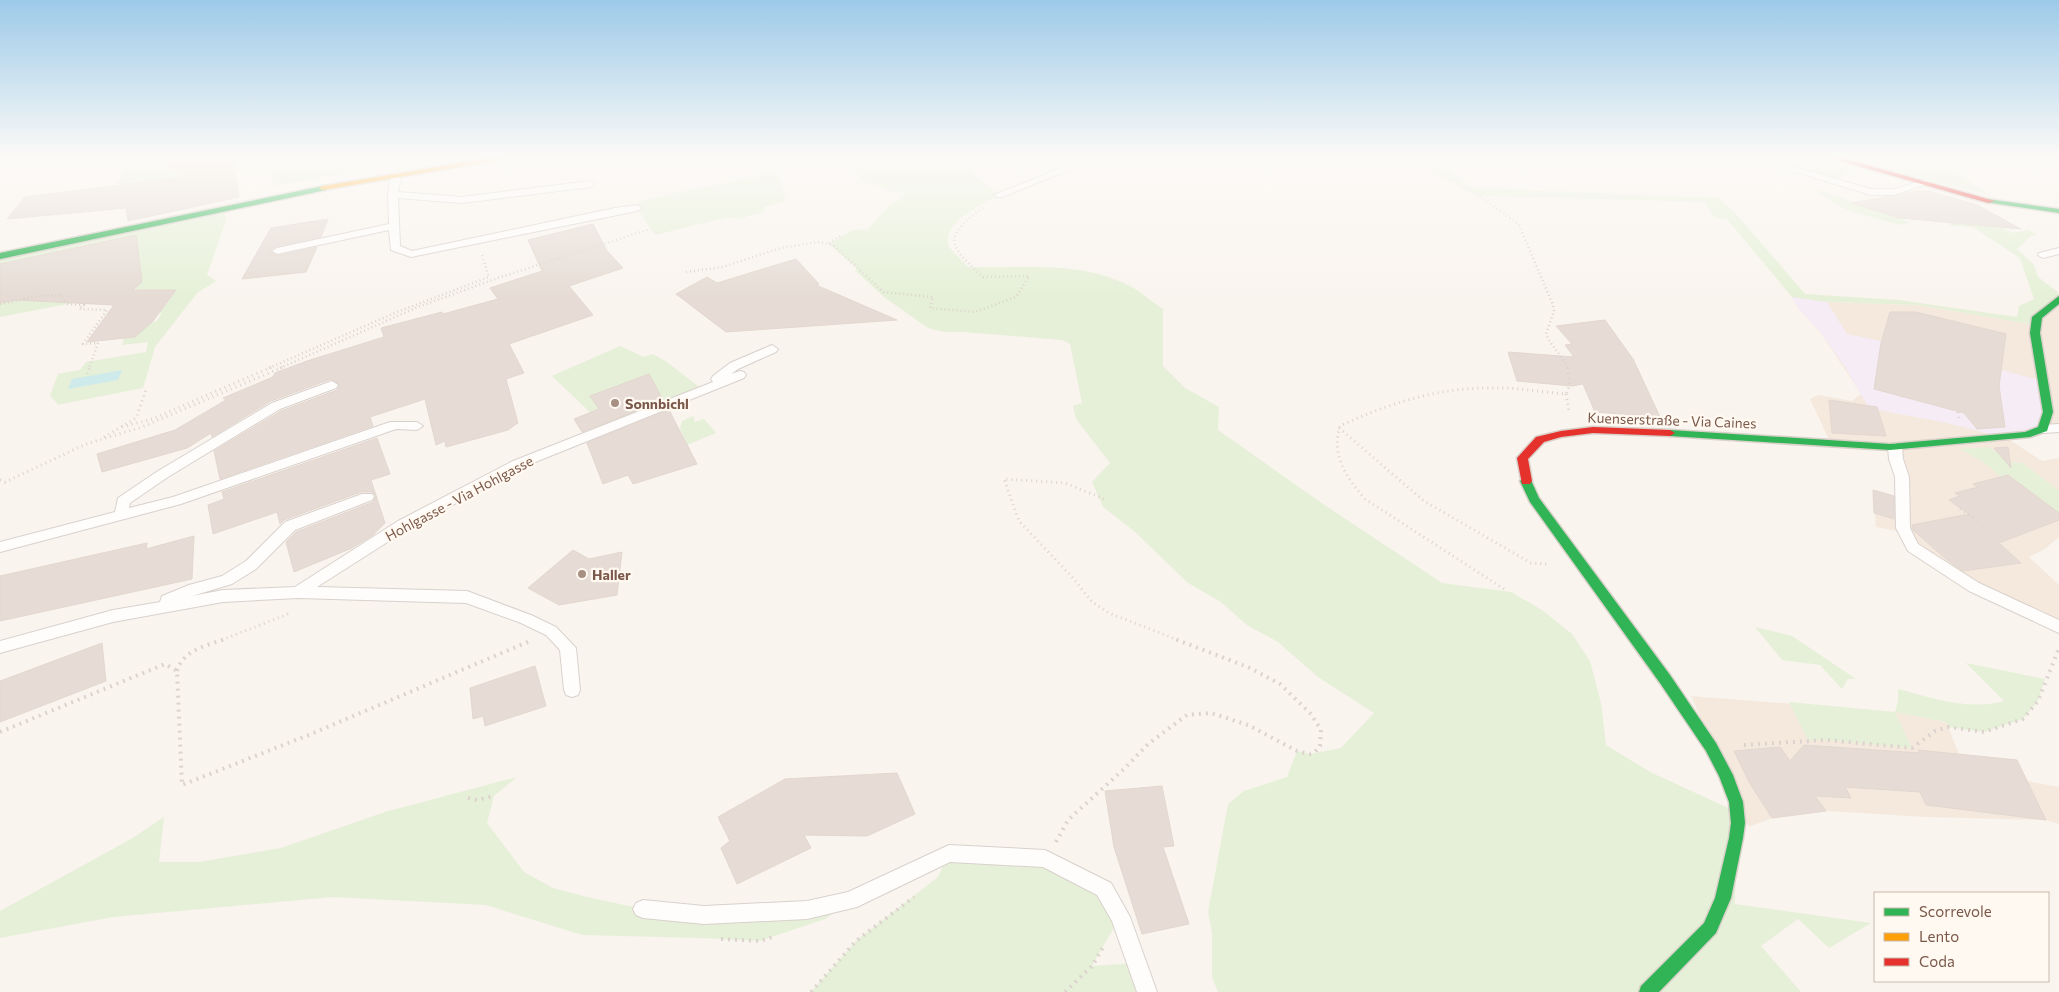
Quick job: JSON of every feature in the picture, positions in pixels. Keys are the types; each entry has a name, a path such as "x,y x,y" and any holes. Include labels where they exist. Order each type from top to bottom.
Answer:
{"street":[{"path":"0,256 235,204"},
{"path":"2016,204 2059,211"},
{"path":"2043,429 2048,412 2035,333 2037,317 2059,299"},
{"name":"Kuenserstraße - Via Caines","path":"1647,992 1710,928 1723,898 1736,838 1738,823 1736,802 1726,775 1711,747 1665,679 1534,499 1525,478 1522,458 1540,439 1593,430 1894,447 2006,438 2026,435 2043,429"}],"lane":[{"path":"393,204 395,248 411,254 637,208"},
{"path":"277,251 394,226"},
{"path":"402,251 406,258 412,260 506,240 517,243"},
{"path":"2042,255 2059,251"},
{"path":"710,387 734,366 772,349"},
{"name":"Hohlgasse - Via Hohlgasse","path":"298,592 403,525 518,464 740,375"},
{"path":"122,516 123,501 163,474 276,406 332,385"},
{"path":"0,547 176,501 395,424 417,426"},
{"path":"2043,429 2059,428"},
{"path":"1894,447 1902,477 1903,528 1913,547 1974,587 2059,627"},
{"path":"146,609 194,589 227,580 251,565 290,526 367,497"},
{"name":"Hohlgasse - Via Hohlgasse","path":"0,646 113,616 223,596 298,592 467,597 552,631 568,648 572,690"},
{"path":"643,909 704,915 807,910 850,901 949,853 1045,859 1104,888 1120,917 1146,992"}],"path":[{"path":"686,272 712,270 807,242 824,242 829,244 883,292 933,298 930,308 975,312 1016,297 1029,276 983,277 955,249 952,241 957,229 966,219 986,204"},
{"path":"1492,204 1518,225 1552,305 1554,311 1546,334 1553,349 1563,358 1568,368 1570,385 1566,394 1478,388 1411,398 1366,413 1339,428 1335,439 1339,460 1350,482 1364,499 1504,589"},
{"path":"0,480 5,482 86,444 142,426 207,400 425,304 495,278 650,229"},
{"path":"829,244 842,235"},
{"path":"122,427 152,419 398,312 489,277 482,254 477,245"},
{"path":"0,304 40,296 60,295 68,304 84,305 79,309 108,310 83,344 98,343 88,374"},
{"path":"99,440 136,418 147,387"},
{"path":"1339,428 1424,500 1531,563 1548,565 1573,552"},
{"path":"1045,859 1068,820 1125,768 1148,744 1188,715 1211,713 1248,725 1297,750 1310,754 1315,752 1320,746 1321,730 1311,714 1280,684 1250,668 1109,614 1092,602 1073,578 1019,521 1004,479 1065,483 1104,499"},
{"path":"1960,509 1979,521"},
{"path":"294,611 191,652 180,660 177,671 182,785 516,648 552,631"},
{"path":"1743,745 1826,740 1912,748 1935,731 1948,727 1984,732 2023,719 2038,701 2059,648"},
{"path":"0,732 165,664 177,671"},
{"path":"468,798 477,800 494,796"},
{"path":"811,992 856,941 915,896"},
{"path":"1065,992 1092,966 1120,917"}],"shaded area":[{"path":"1792,297 1827,302 1917,305 2036,325 2059,299 2059,428 2007,438 2042,461 2059,458 2059,537 2045,549 2029,557 2059,585 2059,627 1974,587 1913,547 1906,533 1876,527 1873,490 1902,498 1895,447 1831,444 1810,399 1818,395 1852,401 1861,394 1821,333 1798,308"},
{"path":"1792,297 1827,302 1847,334 1940,353 2042,381 2043,429 2006,438 1947,423 1878,410 1877,407 1867,405 1845,367 1821,333 1798,308"},
{"path":"1691,696 1895,712 1946,722 1959,754 2017,760 2027,781 2059,787 2059,824 2046,820 1927,817 1826,811 1772,818 1749,827"}],"green space":[{"path":"637,204 773,204 764,207 764,212 739,219 729,217 655,235 637,208"},
{"path":"982,204 958,221 948,235 949,246 968,267 1049,267 1089,272 1109,277 1128,285 1163,309 1163,366 1185,388 1219,407 1218,430 1323,504 1442,583 1511,592 1542,610 1572,634 1590,661 1601,703 1606,745 1650,772 1737,812 1735,904 1871,923 1829,948 1798,919 1761,946 1801,992 1218,992 1212,977 1212,932 1208,912 1228,804 1244,791 1287,777 1297,751 1310,754 1341,748 1374,713 1318,677 1278,642 1247,625 1221,602 1188,583 1134,531 1103,507 1092,482 1110,463 1076,419 1073,406 1082,403 1070,344 1062,340 944,332 928,328 884,297 855,270 858,269 829,244 853,230 868,229 890,205"},
{"path":"1706,204 1726,204 1805,294 1898,300 2017,317 2019,306 2034,299 2020,258 1973,227 1952,226 1948,224 1952,222 1994,223 2012,233 2028,230 2038,235 2031,236 2017,249 2034,265 2038,277 2059,293 2036,325 1917,305 1827,302 1792,297 1727,219 1715,218"},
{"path":"1837,204 1861,204 1909,223 1900,225 1846,210"},
{"path":"224,212 226,220 207,275 216,281 197,293 155,347 143,388 57,405 50,396 58,374 80,370 86,362 146,352 148,342 122,345 124,338 135,335 148,324 157,321 162,313 159,313 176,291 135,289 141,282 73,303 0,317 0,256"},
{"path":"620,346 644,357 653,354 667,362 703,390 604,430 591,413 552,376"},
{"path":"693,416 695,422 704,419 716,433 687,445 680,428 682,421"},
{"path":"1989,447 2006,462 2023,463 2059,491 2059,513 2013,479 2001,477 1986,464 1960,449"},
{"path":"1755,627 1792,636 1856,679 1848,679 1842,689 1820,665 1782,660"},
{"path":"1966,663 2045,679 2038,701 2023,719 1984,732 1948,727 1946,722 1895,712 1898,701 1898,689 1964,704 1991,704 2004,701"},
{"path":"1789,702 1895,712 1912,748 1808,740"},
{"path":"517,777 494,796 487,823 524,872 553,888 643,909 850,901 825,919 760,941 582,935 486,905 333,897 113,917 0,938 0,911 131,839 164,817 159,862 199,862 281,848 385,812"},
{"path":"949,853 1045,859 1104,889 1120,917 1092,966 1136,963 1146,992 811,992 856,941 938,877"}],"water":[{"path":"122,370 118,380 68,389 72,379"}],"building":[{"path":"19,204 205,204 128,221 126,208 7,219"},
{"path":"1856,204 1975,204 2021,229 1900,218"},
{"path":"328,219 321,237 277,246 270,250 277,256 317,247 306,272 242,279 271,228"},
{"path":"593,224 607,251 623,268 569,286 593,315 509,344 524,373 506,379 518,423 508,430 446,447 445,441 436,445 425,399 370,417 373,426 220,479 214,451 281,411 337,390 340,385 331,379 271,401 212,437 211,433 187,448 102,472 97,454 175,430 226,400 223,398 273,377 275,373 384,337 381,328 498,299 490,288 542,271 528,240"},
{"path":"136,235 142,282 133,290 176,290 153,321 135,337 87,342 114,305 16,300 0,303 0,264"},
{"path":"796,259 819,284 816,285 897,320 726,332 676,294 707,277 717,283"},
{"path":"1890,312 1916,312 2006,334 1999,386 2005,427 1977,429 1964,413 1874,389 1881,343"},
{"path":"1605,320 1633,359 1660,417 1595,412 1583,384 1572,386 1517,381 1508,352 1574,357 1565,345 1572,344 1556,326"},
{"path":"649,374 663,400 582,432 574,419 599,409 590,396"},
{"path":"1829,400 1877,407 1886,436 1832,433"},
{"path":"669,410 697,464 633,484 628,475 603,484 587,443"},
{"path":"377,438 390,474 371,480 385,523 373,535 352,548 294,572 286,542 296,532 373,502 376,496 372,492 361,492 284,520 280,524 277,512 213,534 208,505 224,499 222,492"},
{"path":"2008,447 2011,468 1994,448"},
{"path":"2008,475 2059,513 2059,520 1999,543 2021,563 1963,571 1946,559 1913,530 1912,525 1969,514 1949,500 1960,496 1955,493 1978,487 1973,484"},
{"path":"1873,490 1894,496 1894,519 1874,513"},
{"path":"194,536 192,579 0,621 0,576 147,543 146,549"},
{"name":"Haller","path":"573,550 589,559 622,552 617,595 559,605 528,588"},
{"path":"102,643 106,681 0,722 0,681"},
{"path":"535,666 546,706 485,726 483,716 473,719 470,688"},
{"path":"1804,745 1920,753 1918,750 2017,760 2046,820 1926,805 1920,792 1845,787 1851,798 1815,796 1826,811 1772,818 1749,782 1734,751 1780,747 1790,761"},
{"path":"897,773 915,814 867,836 804,835 811,848 737,884 721,848 730,841 718,817 785,779"},
{"path":"1162,786 1174,846 1163,847 1189,924 1142,934 1114,847 1105,791"}],"traffic: fast":[{"path":"0,256 246,204"},
{"path":"2013,204 2059,211"},
{"path":"1670,433 1890,447 2026,435 2043,429 2048,412 2035,333 2037,317 2059,299"},
{"path":"1526,481 1534,499 1665,679 1711,747 1726,775 1736,802 1738,823 1736,838 1723,898 1710,928 1647,992"}],"traffic: jam":[{"path":"1526,481 1522,458 1540,439 1593,430 1670,433"}],"place":[{"name":"Sonnbichl","path":"615,403"},
{"name":"Haller","path":"582,574"}]}
